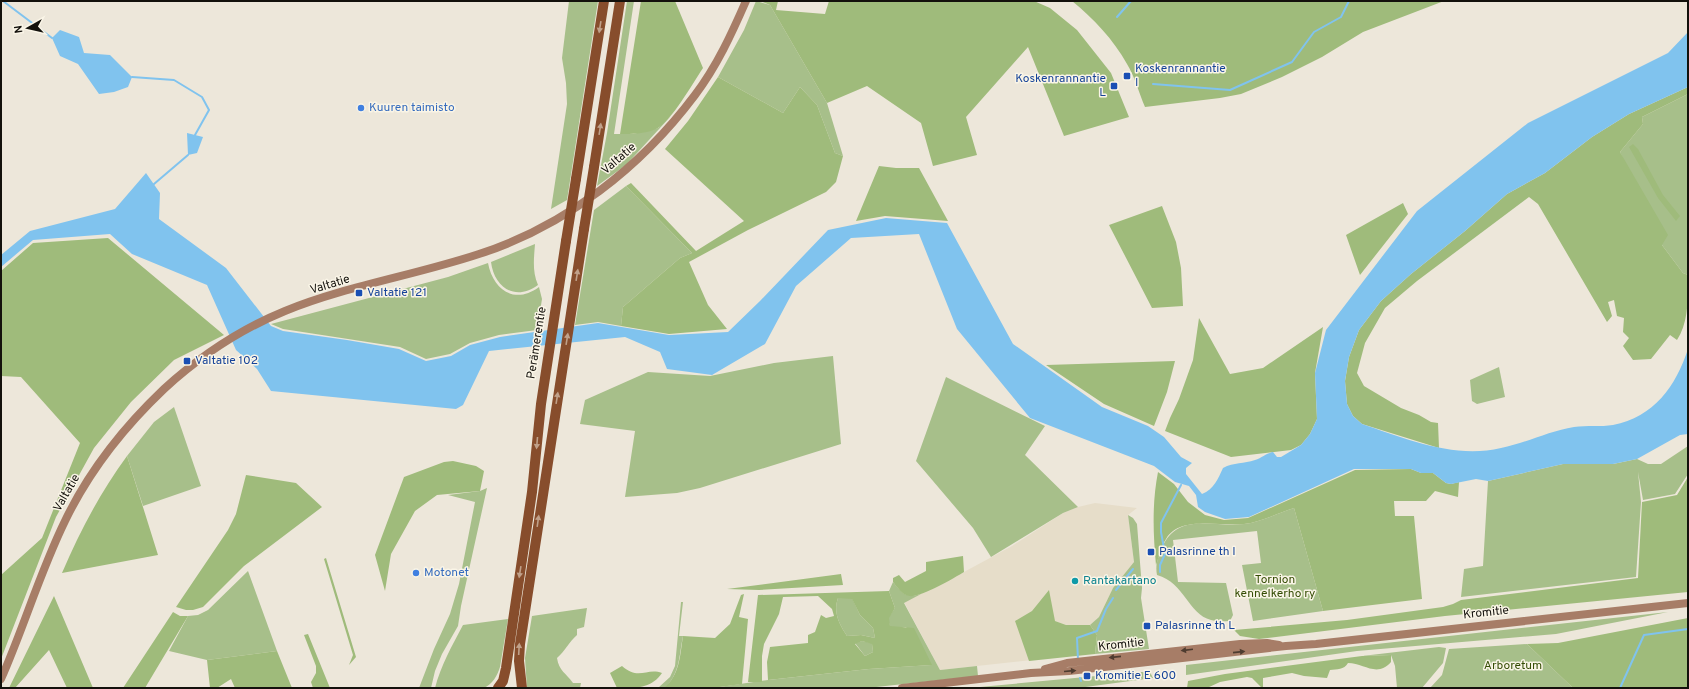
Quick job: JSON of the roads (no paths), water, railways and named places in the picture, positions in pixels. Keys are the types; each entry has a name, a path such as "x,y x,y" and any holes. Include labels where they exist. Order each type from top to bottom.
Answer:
{"highway":[{"name":"Perämerentie","path":"498,688 503,681 506,668 532,492 538,429 604,1"},
{"path":"522,688 519,661 520,644 562,366 620,1"}],"main road":[{"name":"Valtatie","path":"1,680 65,520 108,450 127,427 165,388 204,356 269,318 287,310 480,254 508,243 579,206 632,166 675,121 714,67 730,38 746,1"},
{"name":"Kromitie","path":"902,688 1688,603"}],"water":[{"path":"60,30 79,37 84,53 110,55 132,77 128,87 114,92 99,94 78,64 60,56 52,38"},
{"path":"1688,32 1688,87 1629,114 1592,137 1545,173 1507,194 1465,231 1411,274 1381,301 1359,330 1349,357 1345,381 1347,404 1353,416 1362,424 1430,446 1466,451 1483,451 1510,446 1556,431 1574,427 1613,425 1628,421 1652,407 1661,398 1677,375 1688,349 1688,434 1680,435 1637,459 1613,464 1563,464 1488,481 1476,479 1451,484 1446,483 1433,473 1421,473 1411,469 1354,469 1249,517 1225,519 1205,512 1198,507 1196,495 1189,486 1175,482 1154,466 1030,418 957,329 919,234 851,238 796,286 765,344 712,375 667,369 660,352 625,337 489,351 463,405 456,409 271,391 257,369 236,350 207,285 132,254 110,234 33,240 1,267 1,255 30,231 115,209 146,173 160,193 159,219 226,268 271,326 283,331 399,349 426,361 451,356 470,345 500,337 598,323 669,335 728,332 828,230 886,218 947,223 1013,344 1102,407 1148,426 1164,437 1181,457 1192,463 1186,468 1186,474 1202,494 1213,486 1223,468 1255,460 1273,452 1277,457 1281,457 1301,445 1310,434 1317,419 1315,373 1326,330 1417,211 1528,123 1668,53"},
{"path":"187,133 203,137 197,153 188,155"}],"waterway":[{"path":"3,1 52,38"},
{"path":"1117,17 1131,1"},
{"path":"1153,84 1230,90 1292,62 1314,32 1341,17 1349,1"},
{"path":"132,77 174,80 202,97 209,110 195,135"},
{"path":"154,184 188,155"},
{"path":"1160,572 1160,565 1165,554 1161,523 1181,485"},
{"path":"1116,590 1133,569"},
{"path":"1078,660 1077,638 1097,631 1106,609 1113,598"},
{"path":"1620,688 1644,635 1688,629"}],"place":[{"name":"Koskenrannantie I","path":"1127,76"},
{"name":"Koskenrannantie L","path":"1114,86"},
{"name":"Kuuren taimisto","path":"361,108"},
{"name":"Valtatie 121","path":"359,293"},
{"name":"Valtatie 102","path":"187,361"},
{"name":"Palasrinne th I","path":"1151,552"},
{"name":"Motonet","path":"416,573"},
{"name":"Rantakartano","path":"1075,581"},
{"name":"Palasrinne th L","path":"1147,626"},
{"name":"Kromitie E 600","path":"1087,676"}],"park label":[{"name":"Tornion kennelkerho ry","path":"1275,587"},
{"name":"Arboretum","path":"1513,666"}]}
